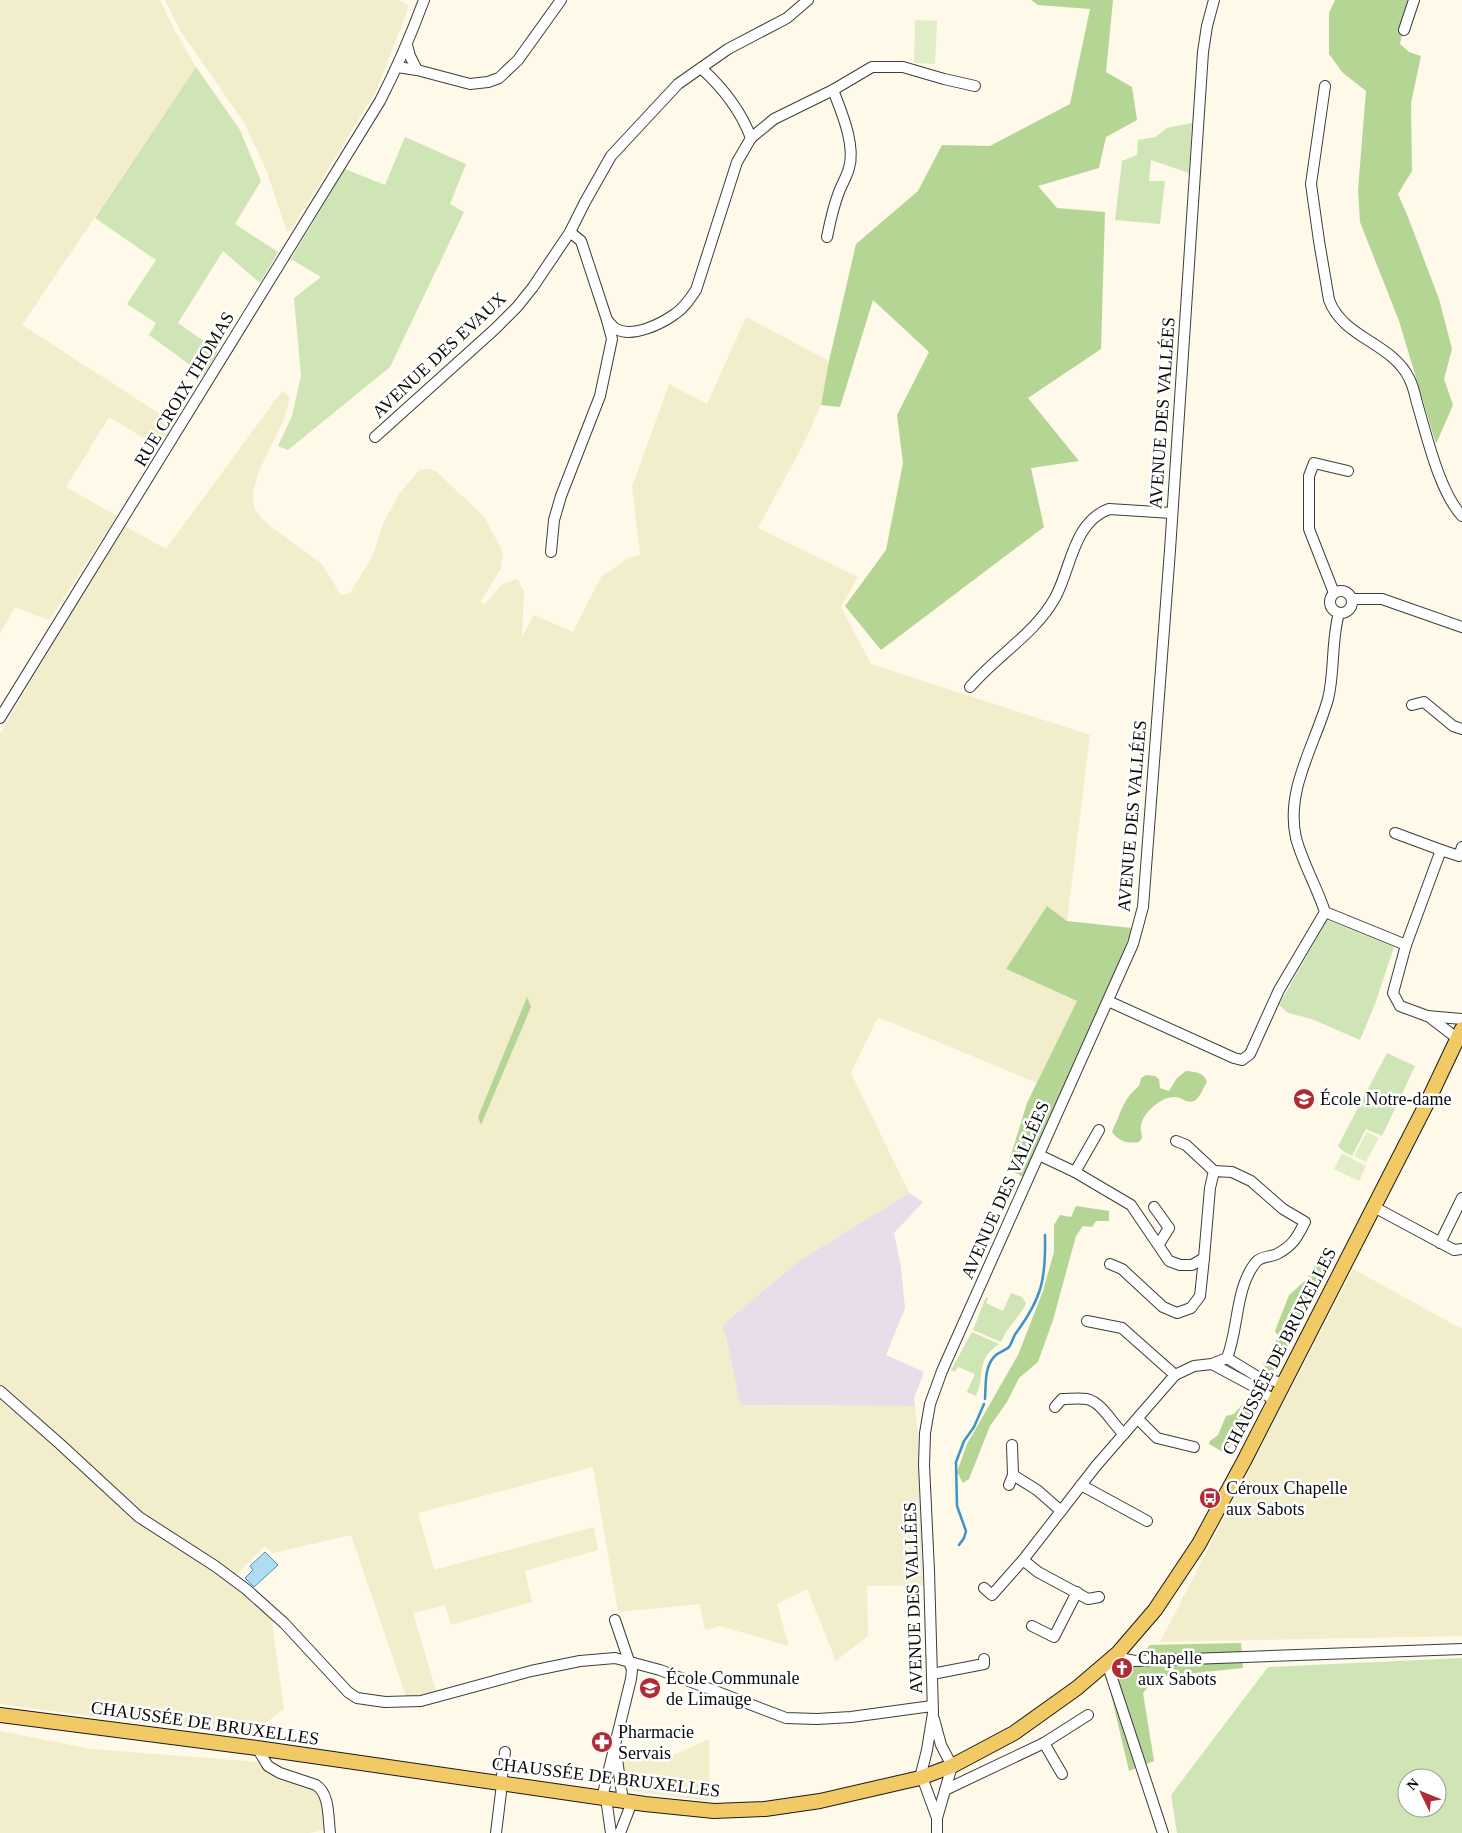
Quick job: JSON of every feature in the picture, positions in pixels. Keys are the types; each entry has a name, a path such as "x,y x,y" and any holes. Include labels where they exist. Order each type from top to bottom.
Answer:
{"main road":[{"name":"CHAUSSÉE DE BRUXELLES","path":"0,1715 257,1748 604,1798 714,1811 765,1808 820,1801 921,1778 952,1766 1014,1733 1077,1688 1118,1653 1155,1610 1198,1544 1244,1461 1460,1034"}],"street":[{"name":"RUE CROIX THOMAS","path":"0,718 196,403 397,67 424,0"},
{"path":"397,67 417,70 470,84 488,82 498,78 518,60 561,0"},
{"name":"AVENUE DES EVAUX","path":"375,437 501,324 532,287 570,232 584,202 611,156 678,84 728,49 787,18 808,0"},
{"name":"AVENUE DES VALLÉES","path":"921,1778 932,1710 924,1465 925,1433 930,1404 945,1363 1133,944 1143,906 1203,52 1214,0"},
{"path":"1404,30 1414,0"},
{"path":"407,44 410,56 417,70"},
{"path":"607,320 616,329 632,332 646,329 676,314 687,304 696,290 737,162 751,138 774,119 872,68 884,66 903,67 975,86"},
{"path":"701,68 726,95 747,126 751,138"},
{"path":"1325,86 1311,184 1329,300 1332,307 1347,326 1394,357 1410,378 1440,475 1448,495 1462,516"},
{"path":"828,237 830,220 850,166 850,153 845,123 832,90"},
{"path":"551,552 554,520 560,496 600,396 612,339 581,241 570,232"},
{"path":"1334,593 1309,529 1309,476 1314,463 1348,471"},
{"path":"970,687 979,676 1033,629 1045,614 1056,596 1087,524 1100,512 1109,509 1172,513"},
{"path":"1342,590 1352,599 1353,604 1346,612 1339,613 1334,611 1331,606 1330,600 1334,593 1342,590"},
{"path":"1352,599 1382,599 1462,627"},
{"path":"1108,1001 1234,1058 1242,1060 1250,1054 1279,990 1325,912 1302,857 1296,835 1294,810 1296,788 1328,699 1339,613"},
{"path":"1412,705 1424,702 1453,726 1462,730"},
{"path":"1395,833 1459,856 1462,847"},
{"path":"1441,850 1406,945 1393,993 1400,1006 1427,1016 1460,1034"},
{"path":"1325,912 1406,945"},
{"path":"1427,1016 1462,1019"},
{"path":"1075,1172 1099,1130"},
{"path":"984,1588 992,1594 1023,1560 1096,1466 1175,1375 1194,1366 1212,1364 1227,1358 1232,1344 1247,1274 1258,1259 1276,1254 1294,1243 1305,1222 1283,1209 1251,1181 1232,1172 1214,1171 1186,1145 1176,1140"},
{"path":"1039,1155 1075,1172 1131,1204 1169,1261 1180,1266 1192,1265 1204,1258"},
{"path":"1110,1264 1122,1270 1163,1307 1177,1312 1190,1308 1200,1296 1210,1188 1214,1171"},
{"path":"1440,1243 1462,1198"},
{"path":"1374,1207 1454,1250 1462,1249"},
{"path":"1154,1208 1169,1228 1159,1244"},
{"path":"1088,1321 1122,1328 1175,1375"},
{"path":"1227,1358 1258,1377 1283,1383"},
{"path":"1212,1364 1253,1386 1274,1400"},
{"path":"0,1391 139,1517 215,1566 246,1589 284,1623 348,1692 357,1698 385,1702 421,1701 531,1671 580,1661 614,1658 660,1670 786,1718 817,1719 932,1710"},
{"path":"1055,1407 1062,1399 1087,1399 1100,1406 1115,1427 1124,1434"},
{"path":"1138,1419 1158,1438 1194,1446"},
{"path":"1010,1485 1013,1475 1012,1446"},
{"path":"1013,1475 1037,1490 1061,1511"},
{"path":"1081,1485 1147,1521"},
{"path":"1023,1560 1038,1572 1088,1599 1099,1597"},
{"path":"1032,1626 1054,1637 1077,1592"},
{"path":"611,1833 604,1798 632,1679 630,1661 615,1620"},
{"path":"1118,1653 1125,1659 1135,1661 1462,1649"},
{"path":"932,1674 984,1664 984,1659"},
{"path":"1107,1663 1163,1833"},
{"name":"AVENUE DES VALLÉES","path":"932,1710 941,1745 952,1766"},
{"path":"944,1790 1044,1744 1088,1715"},
{"path":"1044,1744 1062,1774"},
{"path":"615,1746 627,1801 620,1833"},
{"path":"257,1748 268,1766 280,1773 321,1788 325,1794 330,1833"},
{"path":"496,1833 505,1752"},
{"path":"937,1833 937,1818 952,1766"},
{"path":"921,1778 937,1818"}],"shaded area":[{"path":"0,0 160,0 176,33 196,67 22,325 174,423 159,447 109,417 66,487 117,516 49,620 15,607 0,633"},
{"path":"165,0 399,0 409,6 376,91 292,228 287,232 267,172 245,124 180,30"},
{"path":"746,317 829,361 821,405 803,445 758,528 858,577 841,607 871,664 1090,735 1067,921 1047,906 1007,970 1077,1001 1037,1083 878,1017 851,1073 909,1193 800,1260 722,1325 740,1405 915,1406 918,1435 924,1585 867,1586 868,1636 836,1661 807,1589 777,1604 789,1646 720,1626 705,1630 700,1604 618,1612 593,1467 418,1513 434,1570 594,1527 598,1550 525,1571 532,1602 451,1625 445,1605 413,1613 437,1694 407,1699 351,1535 273,1553 265,1546 235,1576 271,1615 284,1709 247,1737 0,1704 0,734 123,525 166,549 282,391 290,397 284,419 258,473 253,493 254,507 261,518 270,526 321,563 341,595 350,593 373,555 383,524 399,494 419,470 428,469 436,471 483,516 500,546 503,555 501,568 481,601 484,605 502,584 517,579 524,591 522,637 534,615 573,632 601,577 628,558 640,555 632,487 669,384 707,404"},
{"path":"909,1193 923,1202 894,1233 901,1267 905,1308 886,1355 924,1372 914,1398 915,1406 740,1405 722,1325 800,1260"},
{"path":"1353,1269 1462,1329 1462,1636 1160,1642"},
{"path":"0,1731 91,1749 260,1762 267,1772 314,1786 318,1789 327,1829 310,1833 0,1833"},
{"path":"709,1739 710,1801 637,1792 628,1789 624,1780 621,1754 667,1758"}],"green space":[{"path":"1031,0 1113,0 1106,72 1132,87 1137,120 1106,137 1099,168 1038,186 1057,208 1105,212 1101,349 1028,398 1079,461 1031,468 1044,527 881,650 845,606 886,550 903,463 897,415 929,352 873,300 840,407 821,405 829,361 856,244 918,191 942,145 990,146 1070,104 1090,9 1038,5"},
{"path":"1335,0 1409,0 1400,44 1409,52 1421,56 1411,103 1412,171 1398,194 1439,299 1452,349 1444,379 1453,405 1436,444 1399,321 1360,222 1358,190 1366,91 1343,73 1329,54 1329,13"},
{"path":"915,20 937,21 935,64 914,63"},
{"path":"196,67 240,130 261,181 235,224 278,252 260,283 223,251 178,323 218,351 204,375 149,335 156,323 127,304 156,260 95,218"},
{"path":"1192,123 1189,173 1151,160 1149,181 1165,181 1160,224 1115,220 1122,161 1137,155 1138,140 1155,137 1167,128"},
{"path":"405,137 466,164 450,204 464,212 390,367 288,450 278,446 292,416 301,376 294,298 321,277 291,259 345,169 385,185"},
{"path":"1047,906 1067,921 1132,928 1119,964 1023,1177 1007,1168 1027,1103 1077,1001 1006,969"},
{"path":"1327,920 1394,947 1375,1004 1360,1040 1312,1019 1288,1013 1279,1005"},
{"path":"527,997 531,1007 481,1125 478,1117"},
{"path":"1387,1053 1415,1066 1382,1136 1366,1129 1352,1156 1338,1146"},
{"path":"1186,1071 1201,1074 1206,1079 1207,1082 1196,1100 1189,1102 1180,1098 1170,1097 1159,1102 1142,1121 1142,1138 1139,1142 1131,1143 1114,1135 1112,1131 1123,1106 1139,1086 1141,1078 1146,1075 1155,1076 1159,1079 1160,1088 1169,1091 1177,1078"},
{"path":"1367,1132 1379,1138 1366,1162 1354,1156"},
{"path":"1342,1153 1366,1166 1359,1181 1334,1169"},
{"path":"1076,1206 1109,1211 1109,1221 1096,1221 1092,1227 1083,1226 1076,1236 1053,1320 1038,1362 1019,1378 1007,1402 990,1426 969,1479 963,1483 957,1472 967,1444 1018,1355 1043,1291 1054,1252 1054,1225 1060,1215 1071,1217"},
{"path":"1314,1266 1322,1266 1327,1269 1306,1314 1300,1317 1279,1368 1270,1372 1263,1363 1269,1358 1278,1336 1275,1331 1289,1295 1306,1280"},
{"path":"1011,1293 1022,1297 1026,1303 1001,1342 973,1330 986,1297 988,1298 986,1303 1003,1311"},
{"path":"972,1332 999,1344 984,1361 976,1396 967,1392 975,1374 958,1367 955,1372 951,1370"},
{"path":"1246,1400 1251,1400 1254,1406 1242,1430 1226,1451 1223,1452 1209,1444 1218,1435 1226,1416 1234,1414"},
{"path":"1241,1643 1243,1668 1156,1677 1143,1693 1154,1761 1129,1771 1110,1690 1150,1645"},
{"path":"1462,1658 1462,1833 1177,1833 1171,1795 1268,1667"}],"water":[{"path":"265,1552 278,1565 254,1587 245,1578 253,1570 250,1566"}],"waterway":[{"path":"985,1399 986,1376 989,1364 996,1355 1009,1347 1037,1298 1045,1264 1045,1235"},
{"path":"959,1545 966,1531 957,1506 956,1462 964,1441 974,1427 984,1404"}],"place":[{"name":"École Notre-dame","path":"1304,1099"},
{"name":"Céroux Chapelle aux Sabots","path":"1210,1498"},
{"name":"Chapelle aux Sabots","path":"1122,1668"},
{"name":"École Communale de Limauge","path":"650,1688"},
{"name":"Pharmacie Servais","path":"602,1742"}]}
